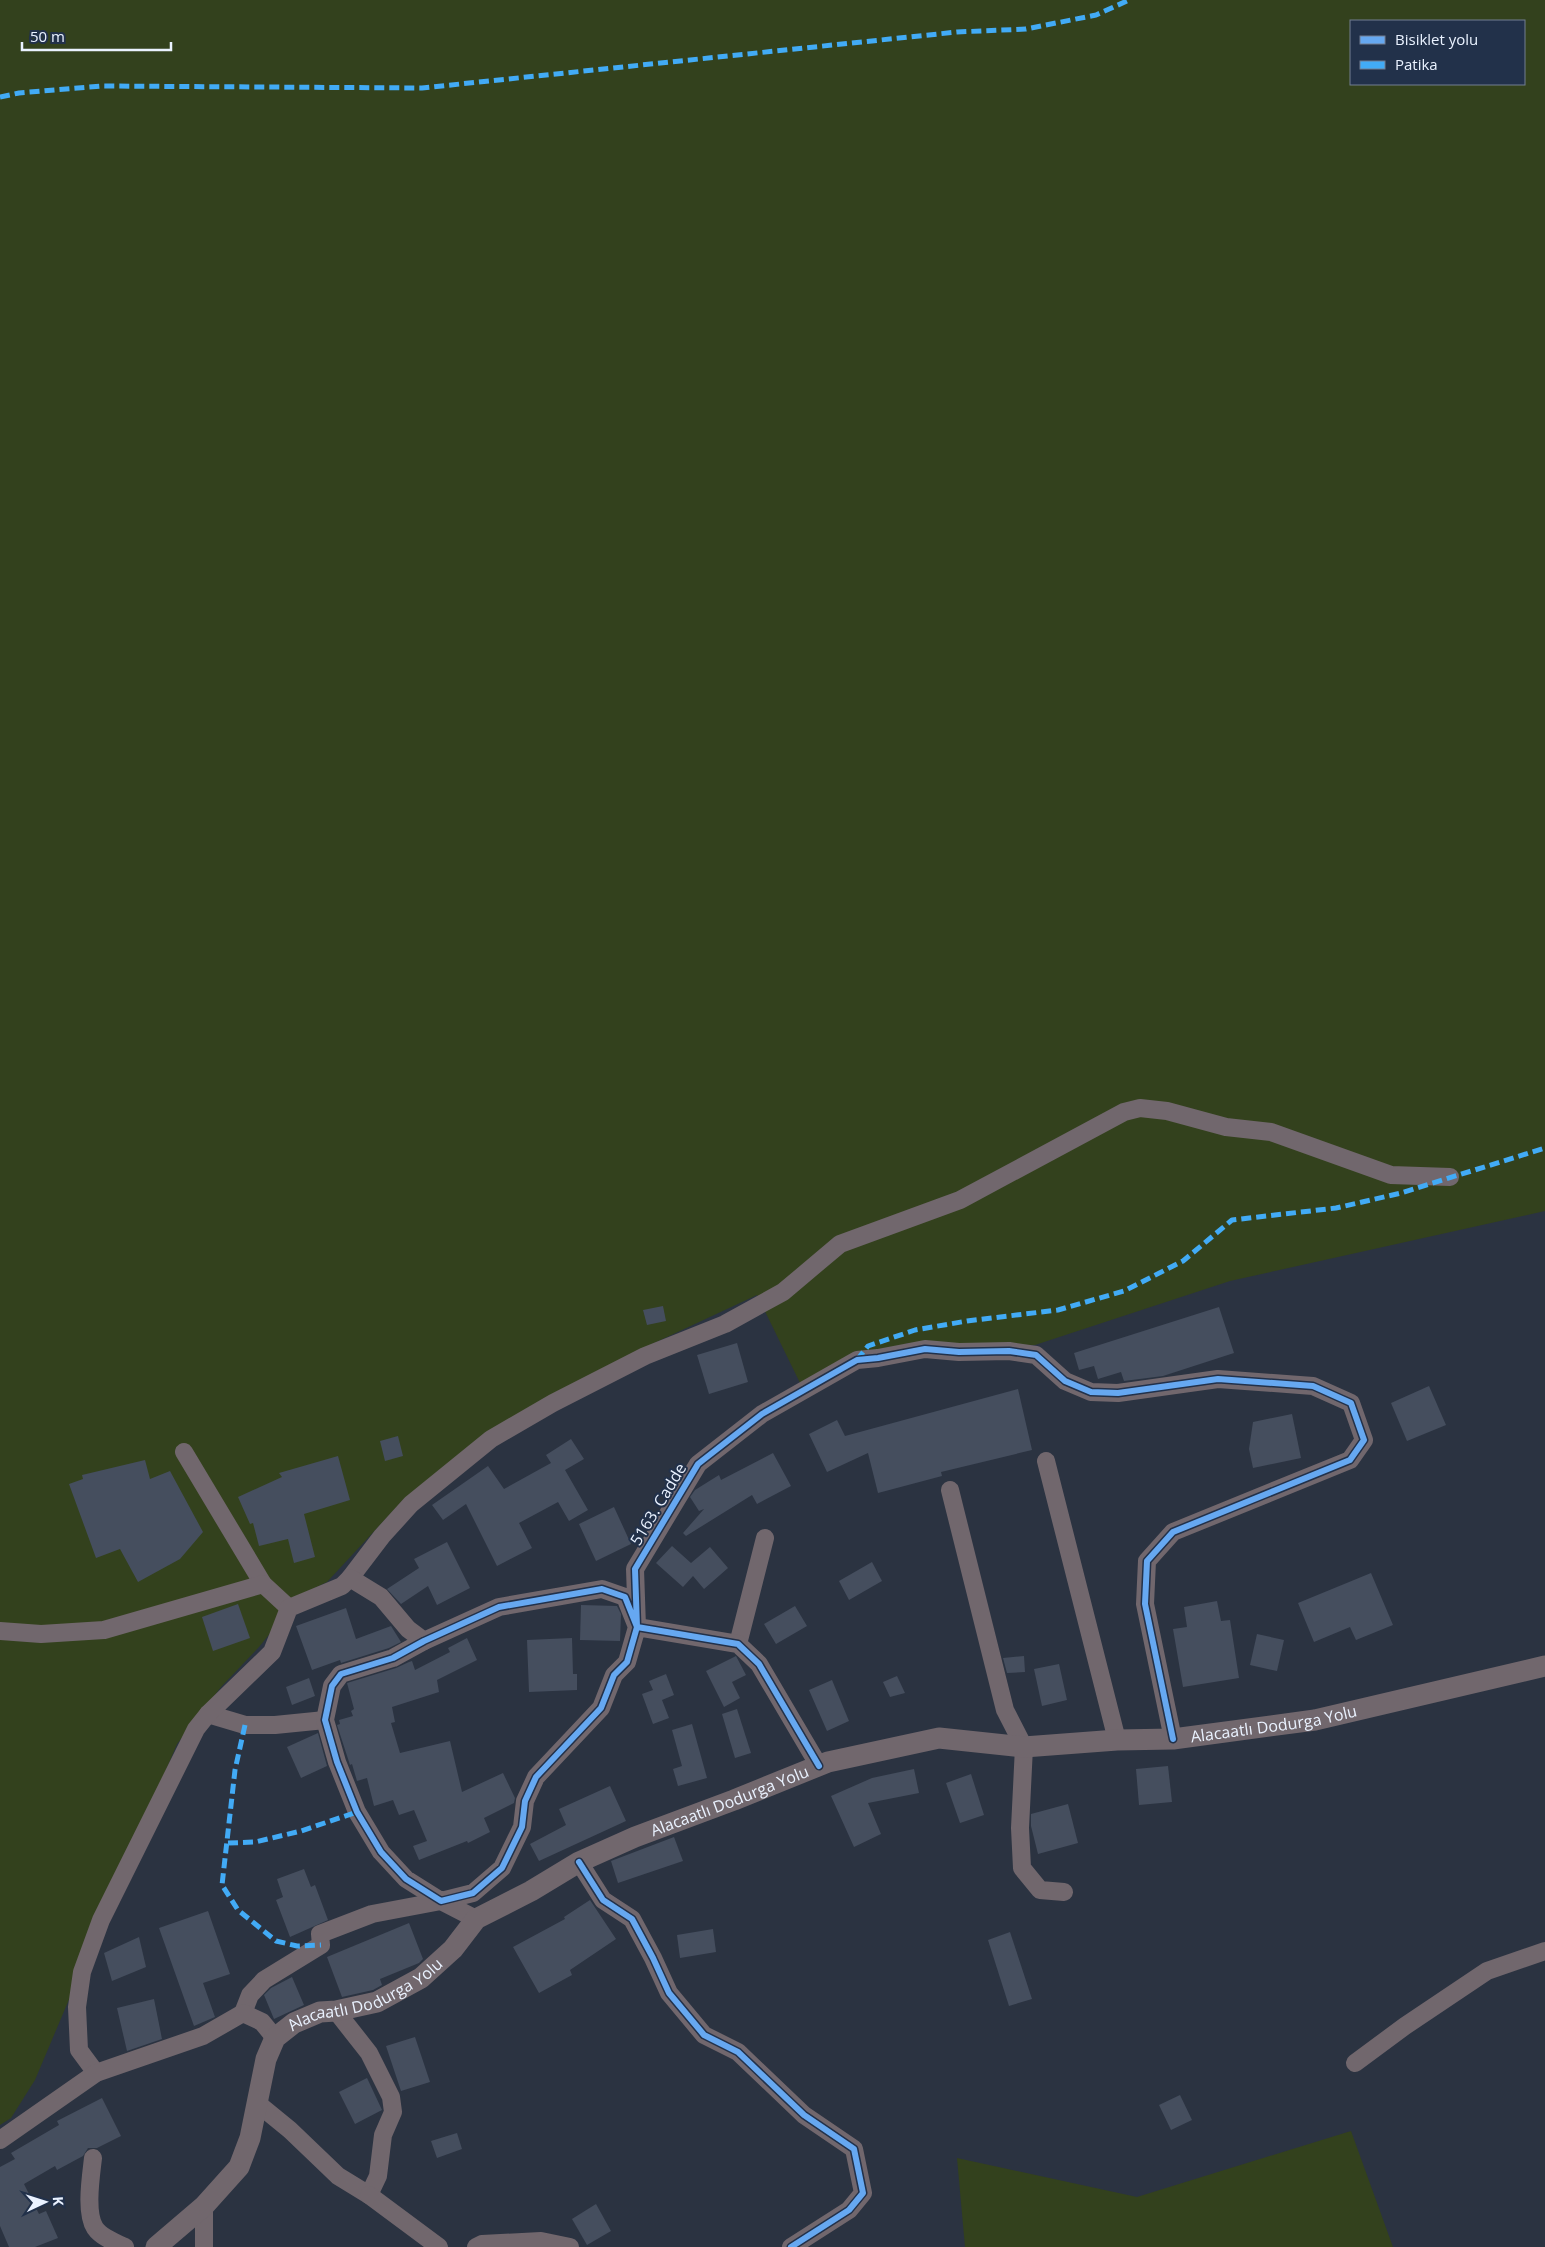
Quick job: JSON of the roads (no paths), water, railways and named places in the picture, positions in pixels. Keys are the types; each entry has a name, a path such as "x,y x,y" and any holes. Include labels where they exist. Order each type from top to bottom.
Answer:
{"street":[{"path":"96,2073 79,2050 77,2007 82,1972 101,1920 196,1729 208,1714 272,1652 289,1608 342,1586 382,1536 411,1504 490,1439 553,1403 645,1356 725,1324 783,1292 840,1244 960,1200 1124,1112 1140,1108 1167,1111 1226,1127 1271,1132 1391,1175 1450,1177"},
{"name":"5163. Cadde","path":"243,2013 250,1995 264,1980 321,1945 320,1934 372,1914 473,1893 502,1868 522,1827 525,1801 536,1777 601,1708 614,1675 627,1662 637,1627 635,1569 698,1464 762,1414 857,1360 925,1349 959,1352 1009,1351 1036,1355 1065,1381 1091,1392 1118,1393 1218,1378 1313,1386 1351,1403 1364,1440 1350,1460 1173,1532 1146,1562 1146,1604 1173,1739"},
{"path":"184,1452 263,1584 289,1608"},
{"path":"1046,1461 1117,1740"},
{"path":"950,1490 1004,1710 1024,1747 1020,1828 1022,1868 1040,1890 1064,1892"},
{"path":"738,1644 765,1538"},
{"path":"350,1578 381,1597 408,1629 424,1641"},
{"path":"0,1631 41,1634 104,1630 263,1584"},
{"path":"476,1919 441,1901 406,1879 381,1852 357,1812 337,1762 325,1720 332,1686 341,1674 393,1658 424,1641 499,1606 602,1589 625,1597 637,1627 738,1644 759,1664 819,1766"},
{"name":"Alacaatlı Dodurga Yolu","path":"156,2247 204,2206 239,2167 250,2138 266,2060 275,2038 294,2023 320,2012 336,2011 376,2002 421,1978 453,1949 476,1919 531,1891 579,1862 635,1837 828,1762 939,1738 1024,1747 1117,1740 1173,1739 1314,1720 1545,1666"},
{"path":"208,1714 245,1725 275,1725 325,1720"},
{"path":"579,1862 603,1900 632,1919 669,1993 704,2035 738,2052 804,2115 854,2149 863,2193 849,2210 791,2247"},
{"path":"1355,2063 1487,1970 1545,1951"},
{"path":"336,2011 368,2053 392,2097 393,2112 383,2135 378,2176 369,2195"},
{"path":"0,2140 96,2073 203,2036 243,2013 262,2022 275,2038"},
{"path":"257,2103 290,2130 338,2176 369,2195 439,2247"},
{"path":"93,2158 89,2204 95,2228 112,2241 125,2247"},
{"path":"204,2206 204,2247"},
{"path":"476,2247 482,2244 541,2241 570,2247"}]}
